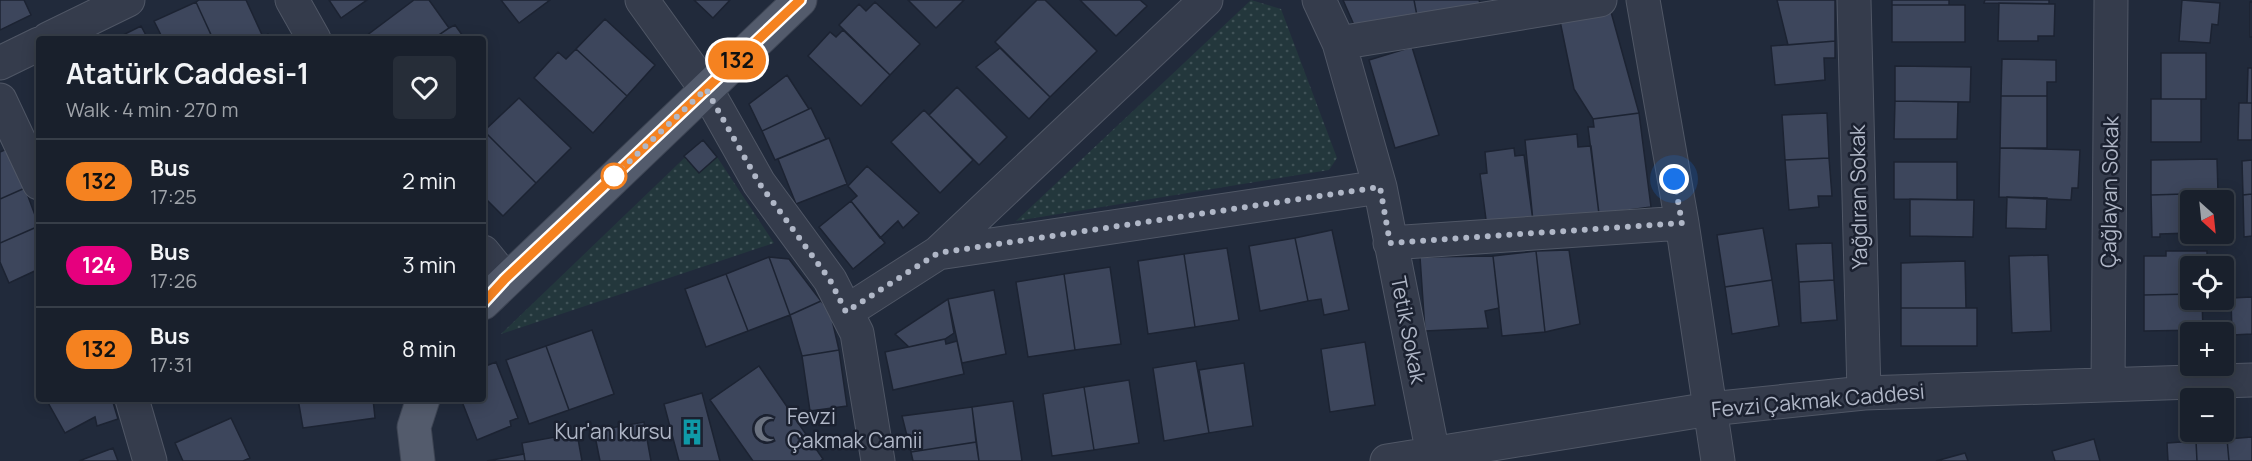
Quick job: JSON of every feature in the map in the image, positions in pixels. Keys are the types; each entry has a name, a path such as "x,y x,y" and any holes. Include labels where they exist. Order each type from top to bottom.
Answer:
{"main road":[{"path":"486,300 505,279 800,0"},
{"path":"414,408 418,461"}],"street":[{"path":"54,36 128,0"},
{"path":"292,0 312,36"},
{"path":"642,0 706,89 759,183 830,280 857,333 878,461"},
{"path":"846,312 938,253 1206,0"},
{"name":"Tetik Sokak","path":"1318,0 1339,43 1380,187 1433,454"},
{"path":"1339,43 1600,0"},
{"path":"1643,0 1682,223 1718,461"},
{"name":"Yağdıran Sokak","path":"1854,0 1863,393"},
{"name":"Çağlayan Sokak","path":"2108,385 2111,0"},
{"path":"0,63 36,45"},
{"path":"0,100 36,177"},
{"path":"938,253 1380,187"},
{"path":"1390,243 1682,223"},
{"path":"486,256 505,279"},
{"name":"Fevzi Çakmak Caddesi","path":"1388,461 1710,409 1863,393 2252,380"},
{"path":"133,402 150,461"}],"green space":[{"path":"1251,0 1281,9 1337,158 1329,170 1016,221"},
{"path":"703,140 717,157 774,243 501,334"}],"building":[{"path":"0,0 24,0 31,15 0,30"},
{"path":"199,0 246,0 263,36 212,36 196,2"},
{"path":"329,0 367,0 341,18"},
{"path":"414,0 429,0 449,28 437,36 366,36"},
{"path":"501,0 550,0 519,23"},
{"path":"694,0 730,0 713,18"},
{"path":"908,0 964,0 936,28"},
{"path":"1037,0 1045,0 1097,51 1050,97 995,42"},
{"path":"1080,0 1140,0 1147,6 1116,36"},
{"path":"1343,0 1414,0 1418,21 1354,25"},
{"path":"1414,0 1479,0 1481,7 1418,21"},
{"path":"1777,0 1835,0 1835,41 1788,45"},
{"path":"1892,0 1949,0 1949,5 1892,5"},
{"path":"1985,0 2049,0 2049,4 1984,3"},
{"path":"2182,0 2220,3 2218,25 2212,24 2210,43 2179,41"},
{"path":"196,2 212,36 162,36 154,21"},
{"path":"875,2 920,44 890,75 839,25 859,4 866,11"},
{"path":"2250,2 2252,2 2252,37 2250,37"},
{"path":"1999,3 2055,4 2054,36 2038,36 2038,41 1998,41"},
{"path":"1892,5 1965,5 1965,42 1892,42"},
{"path":"1611,12 1639,113 1593,119 1574,89 1560,21"},
{"path":"605,19 655,65 627,96 576,49"},
{"path":"455,25 463,36 437,36"},
{"path":"141,26 146,36 121,36"},
{"path":"843,30 890,75 861,106 808,56 830,32 836,37"},
{"path":"1835,41 1835,58 1824,58 1825,80 1775,85 1771,46"},
{"path":"1412,47 1439,135 1395,148 1369,60"},
{"path":"1000,48 1050,97 1029,119 976,67"},
{"path":"576,49 627,96 593,133 534,78 558,52 566,59"},
{"path":"2161,53 2206,53 2206,99 2161,99"},
{"path":"2002,59 2056,60 2056,82 2047,82 2047,96 2001,96"},
{"path":"1895,66 1971,67 1970,102 1895,101"},
{"path":"2248,68 2252,68 2252,103 2247,103"},
{"path":"787,75 809,109 762,131 749,104"},
{"path":"957,87 1007,137 979,165 929,115"},
{"path":"2001,96 2047,96 2047,148 2000,148"},
{"path":"519,98 571,148 536,183 486,133 486,129"},
{"path":"2151,99 2201,99 2201,142 2151,142"},
{"path":"1895,101 1958,102 1957,139 1894,139"},
{"path":"2239,103 2252,103 2252,140 2238,140"},
{"path":"811,108 826,139 775,160 762,131"},
{"path":"924,110 973,160 940,193 891,142"},
{"path":"1639,113 1651,207 1599,214 1588,127 1594,127 1593,119"},
{"path":"1827,113 1829,158 1785,160 1782,115"},
{"path":"486,133 536,183 503,216 486,199"},
{"path":"1577,134 1578,147 1591,146 1599,214 1533,221 1525,140"},
{"path":"829,138 847,184 796,204 778,159"},
{"path":"703,140 717,157 699,173 684,156"},
{"path":"1514,148 1515,156 1524,155 1533,221 1487,227 1480,174 1487,173 1485,152"},
{"path":"2000,148 2080,150 2078,188 2072,188 2071,200 1999,197"},
{"path":"7,149 25,188 0,199 0,152"},
{"path":"1829,158 1832,196 1818,196 1819,207 1789,210 1785,160"},
{"path":"2217,159 2218,190 2180,190 2180,194 2151,195 2151,160"},
{"path":"2252,160 2252,194 2243,195 2242,161"},
{"path":"1894,162 1957,162 1957,200 1894,199"},
{"path":"867,166 919,213 903,228 898,221 880,238 851,201 857,196 848,186"},
{"path":"25,188 36,218 36,227 0,243 0,199"},
{"path":"2180,194 2180,233 2160,234 2160,237 2152,237 2151,195"},
{"path":"2252,194 2252,236 2244,237 2243,195"},
{"path":"2007,197 2047,198 2046,229 2006,228"},
{"path":"1910,199 1974,200 1973,237 1910,236"},
{"path":"851,201 885,243 853,269 819,227"},
{"path":"36,227 36,270 9,283 0,262 0,243"},
{"path":"1763,228 1772,280 1725,287 1717,235"},
{"path":"1332,230 1349,310 1324,315 1321,299 1308,301 1295,238"},
{"path":"1295,238 1308,301 1260,311 1249,246"},
{"path":"1832,243 1834,280 1799,282 1796,244"},
{"path":"1227,248 1239,320 1195,327 1184,254"},
{"path":"1569,250 1580,324 1545,332 1536,251"},
{"path":"1536,251 1545,332 1502,336 1493,256"},
{"path":"2166,251 2207,251 2207,256 2180,256 2180,294 2144,295 2144,256 2166,256"},
{"path":"1184,254 1195,327 1148,334 1138,261"},
{"path":"2048,255 2051,331 2012,333 2009,256"},
{"path":"1493,256 1499,308 1485,311 1488,328 1425,331 1420,257"},
{"path":"769,257 790,315 748,331 726,274"},
{"path":"769,257 789,259 821,301 790,315"},
{"path":"1965,261 1966,308 1901,308 1901,263"},
{"path":"1110,267 1121,344 1075,350 1064,274"},
{"path":"726,274 748,331 706,347 685,289"},
{"path":"1064,274 1075,350 1028,357 1016,282"},
{"path":"1772,280 1779,326 1732,334 1725,287"},
{"path":"1834,280 1837,320 1801,323 1799,282"},
{"path":"994,290 1006,354 962,363 948,299"},
{"path":"2180,294 2180,310 2202,310 2203,322 2180,322 2180,330 2144,331 2144,295"},
{"path":"2252,297 2252,334 2234,335 2231,310 2234,310 2234,298"},
{"path":"948,299 954,333 945,339 909,347 895,334"},
{"path":"821,301 830,311 839,350 802,356 790,315"},
{"path":"1901,308 1977,308 1977,346 1901,346"},
{"path":"592,330 614,394 569,410 546,346"},
{"path":"945,339 946,344 957,341 964,374 893,390 885,352"},
{"path":"1365,342 1375,405 1330,412 1321,349"},
{"path":"546,346 569,410 529,424 506,360"},
{"path":"839,350 847,406 810,411 802,356"},
{"path":"1196,361 1209,433 1164,441 1153,368"},
{"path":"496,362 518,418 510,421 511,426 477,440 462,402 486,402 486,366"},
{"path":"1244,363 1253,426 1209,433 1199,370"},
{"name":"Fevzi Çakmak Camii","path":"759,366 823,459 820,461 753,461 710,400"},
{"path":"1129,380 1139,443 1094,450 1084,387"},
{"path":"1084,387 1094,450 1052,456 1043,394"},
{"name":"Kur'an kursu","path":"702,393 720,461 679,461 664,404"},
{"path":"1013,401 1022,461 979,461 972,407"},
{"path":"48,402 113,402 118,419 97,426 95,417 65,433"},
{"path":"299,402 373,402 375,418 303,428"},
{"path":"972,407 976,442 911,452 902,416"},
{"path":"231,418 250,458 243,461 183,461 175,443"},
{"path":"644,422 651,461 600,461 594,431"},
{"path":"577,433 582,461 525,461 522,443"},
{"path":"2252,437 2252,461 2229,461 2227,442 2234,442 2234,438"},
{"path":"2094,439 2100,461 2055,461 2052,451"},
{"path":"976,442 979,461 913,461 911,452"},
{"path":"2196,442 2227,442 2229,461 2197,461"},
{"path":"2196,442 2197,461 2168,461 2167,443"},
{"path":"113,448 118,461 79,461"},
{"path":"1965,453 1968,461 1936,461"},
{"path":"524,454 525,461 487,461"}],"bus line":[{"name":"132","path":"486,300 505,279 800,0"}],"place":[{"name":"Fevzi Çakmak Camii","path":"767,429"},
{"name":"Kur'an kursu","path":"692,432"}],"route":[{"path":"614,176 706,89 759,183 830,280 846,312 938,253 1380,187 1390,243 1682,223 1674,179"}]}
